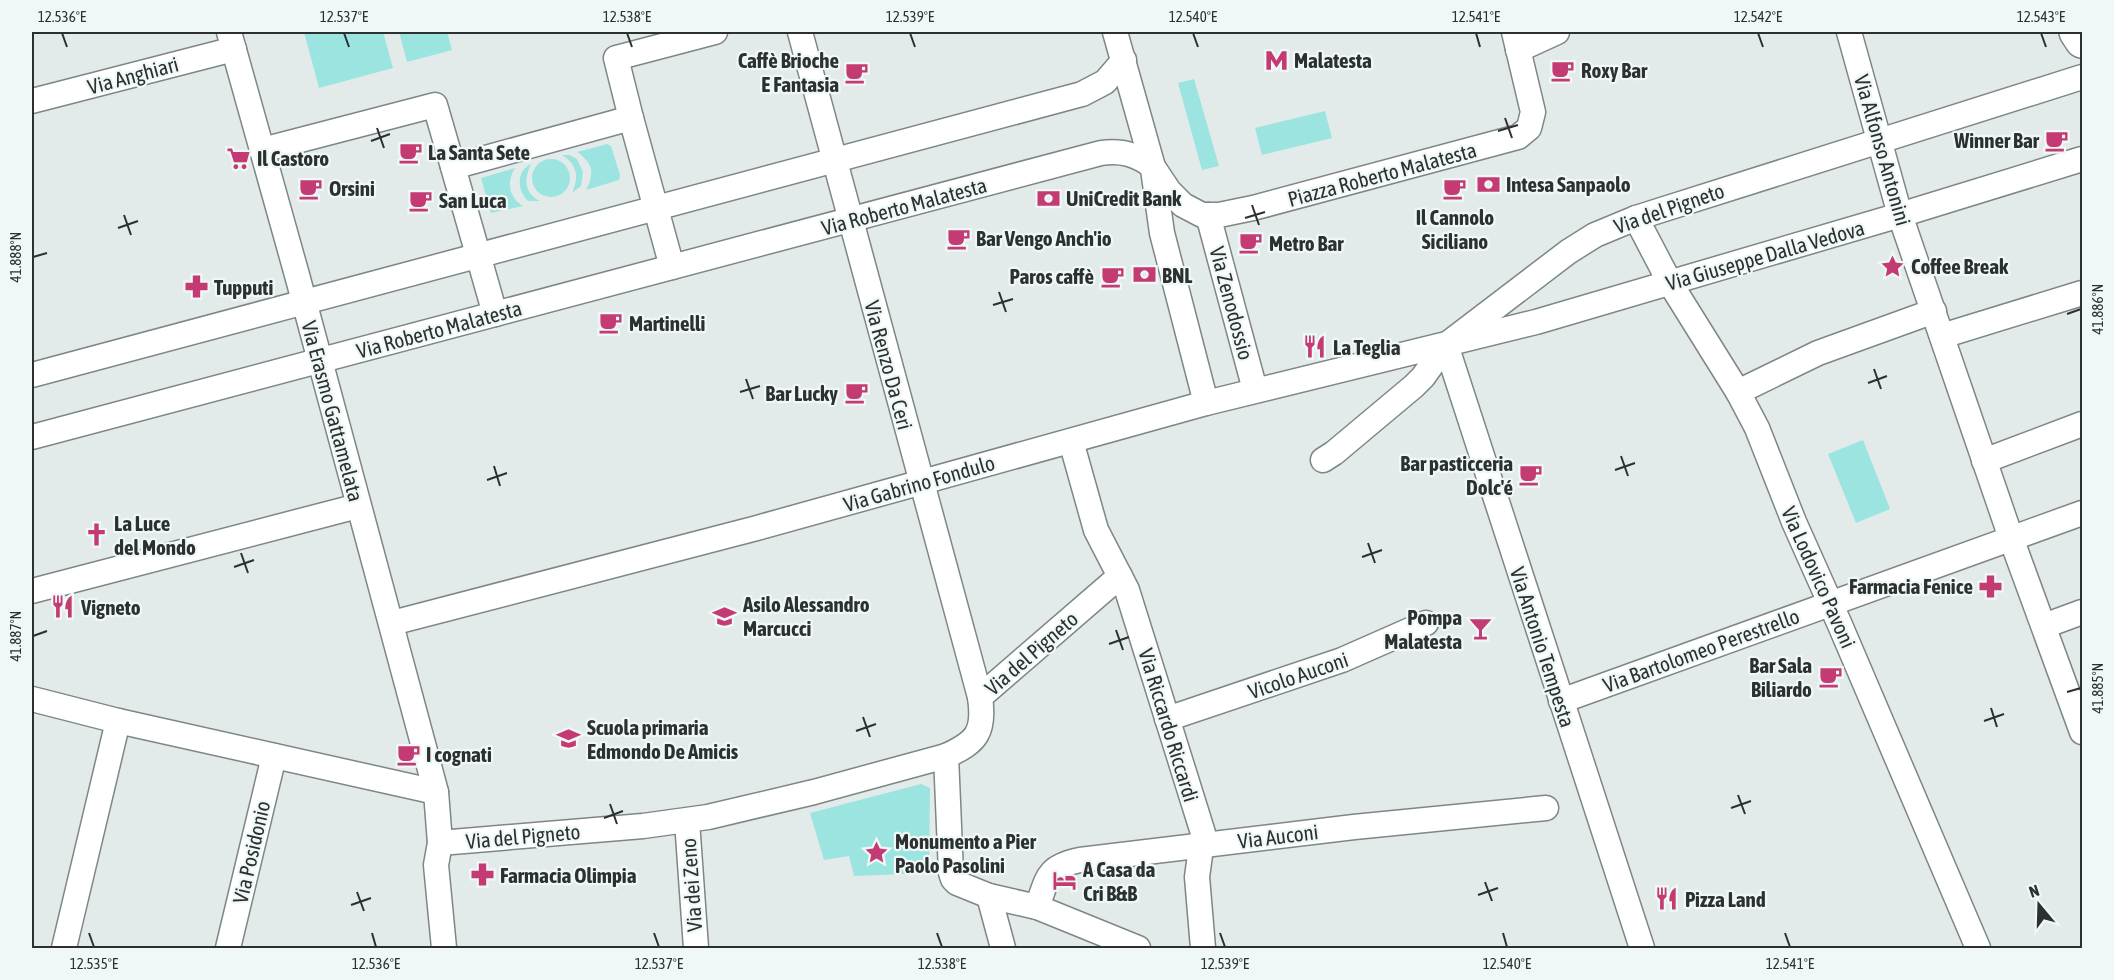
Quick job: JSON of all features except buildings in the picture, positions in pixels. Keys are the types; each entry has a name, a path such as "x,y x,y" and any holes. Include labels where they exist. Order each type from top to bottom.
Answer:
{"main road":[{"path":"2076,32 2082,41"}],"street":[{"path":"672,267 616,58 715,32"},
{"name":"Via Renzo Da Ceri","path":"800,32 980,698"},
{"path":"1115,32 1153,167 1162,233 1206,403"},
{"path":"1516,41 1557,32"},
{"name":"Via Alfonso Antonini","path":"1850,32 1900,215 2011,538 2082,732"},
{"name":"Via Anghiari","path":"32,102 232,40"},
{"name":"Via Erasmo Gattamelata","path":"232,40 436,792"},
{"name":"Piazza Roberto Malatesta","path":"1208,215 1253,208 1518,137 1529,128 1533,112 1516,41"},
{"path":"32,375 1082,94 1105,82 1124,60"},
{"name":"Via del Pigneto","path":"1323,460 1414,386 1446,345 1576,246 1595,235 1636,218 2082,77"},
{"path":"262,150 435,105 495,314"},
{"path":"453,167 631,118"},
{"name":"Via Roberto Malatesta","path":"32,436 1101,153 1128,153 1153,167"},
{"name":"Via Giuseppe Dalla Vedova","path":"1446,345 1536,322 1670,283 2082,159"},
{"path":"1153,167 1169,191 1183,205 1196,213 1208,215"},
{"name":"Via Zenodossio","path":"1208,215 1256,390"},
{"name":"Via Lodovico Pavoni","path":"1636,218 1670,283 1738,392 1757,428 1794,522 1978,948"},
{"path":"1942,336 2082,292"},
{"path":"1738,392 1818,354 1934,311"},
{"name":"Via Gabrino Fondulo","path":"392,623 758,528 1206,403 1446,345"},
{"name":"Via Antonio Tempesta","path":"1446,345 1642,948"},
{"path":"1984,461 2082,424"},
{"name":"Via Riccardo Riccardi","path":"1071,441 1096,530 1127,590 1203,833 1197,877 1203,948"},
{"path":"32,591 358,506"},
{"name":"Via Bartolomeo Perestrello","path":"1561,701 2082,513"},
{"name":"Via del Pigneto","path":"436,792 440,843 687,821 759,806 946,756 967,745 979,730 982,722 980,698 1120,576"},
{"path":"32,596 32,613"},
{"path":"2044,626 2082,612"},
{"name":"Vicolo Auconi","path":"1167,719 1342,660 1426,623"},
{"path":"32,699 118,721 436,792"},
{"path":"64,948 118,721"},
{"name":"Via Posidonio","path":"228,948 274,756"},
{"path":"946,756 952,877 957,883 988,896 1037,907 1138,948"},
{"name":"Via Auconi","path":"1037,907 1051,872 1060,865 1085,859 1546,808"},
{"name":"Via dei Zeno","path":"687,821 696,948"},
{"path":"440,843 436,865 444,948"},
{"path":"988,896 1003,948"}],"shaded area":[{"path":"304,32 383,32 393,68 319,88"},
{"path":"399,32 447,32 452,50 407,62"},
{"path":"1194,79 1219,166 1202,170 1178,83"},
{"path":"1325,111 1332,138 1262,155 1255,128"},
{"path":"607,144 611,146 620,175 619,180 586,190 591,178 591,169 586,160 577,152"},
{"path":"562,155 569,155 577,159 583,172 581,186 572,193 576,182 576,172 571,163"},
{"path":"551,159 564,165 570,178 564,191 551,197 538,191 532,178 538,165"},
{"path":"531,164 527,175 528,190 540,201 528,201 520,186 523,171"},
{"path":"515,168 510,179 510,189 523,206 491,213 481,178"},
{"path":"1863,440 1890,509 1856,523 1828,454"},
{"path":"921,784 930,788 929,873 854,876 849,856 824,860 810,813"}],"place":[{"name":"Malatesta","path":"1276,60"},
{"name":"Roxy Bar","path":"1563,70"},
{"name":"Caffè Brioche E Fantasia","path":"857,72"},
{"name":"Winner Bar","path":"2057,140"},
{"name":"La Santa Sete","path":"410,152"},
{"name":"Il Castoro","path":"239,158"},
{"name":"Intesa Sanpaolo","path":"1488,184"},
{"name":"Orsini","path":"311,188"},
{"name":"Il Cannolo Siciliano","path":"1455,189"},
{"name":"UniCredit Bank","path":"1048,198"},
{"name":"San Luca","path":"421,200"},
{"name":"Bar Vengo Anch'io","path":"958,238"},
{"name":"Metro Bar","path":"1251,243"},
{"name":"Coffee Break","path":"1893,266"},
{"name":"BNL","path":"1144,275"},
{"name":"Paros caffè","path":"1112,276"},
{"name":"Tupputi","path":"196,287"},
{"name":"Martinelli","path":"611,323"},
{"name":"La Teglia","path":"1315,347"},
{"name":"Bar Lucky","path":"856,393"},
{"name":"Bar pasticceria Dolc'é","path":"1531,475"},
{"name":"La Luce del Mondo","path":"96,535"},
{"name":"Farmacia Fenice","path":"1991,586"},
{"name":"Vigneto","path":"63,607"},
{"name":"Asilo Alessandro Marcucci","path":"725,616"},
{"name":"Pompa Malatesta","path":"1480,629"},
{"name":"Bar Sala Biliardo","path":"1830,677"},
{"name":"Scuola primaria Edmondo De Amicis","path":"569,739"},
{"name":"I cognati","path":"408,754"},
{"name":"Monumento a Pier Paolo Pasolini","path":"877,853"},
{"name":"Farmacia Olimpia","path":"482,875"},
{"name":"A Casa da Cri B&B","path":"1065,881"},
{"name":"Pizza Land","path":"1667,899"}]}
